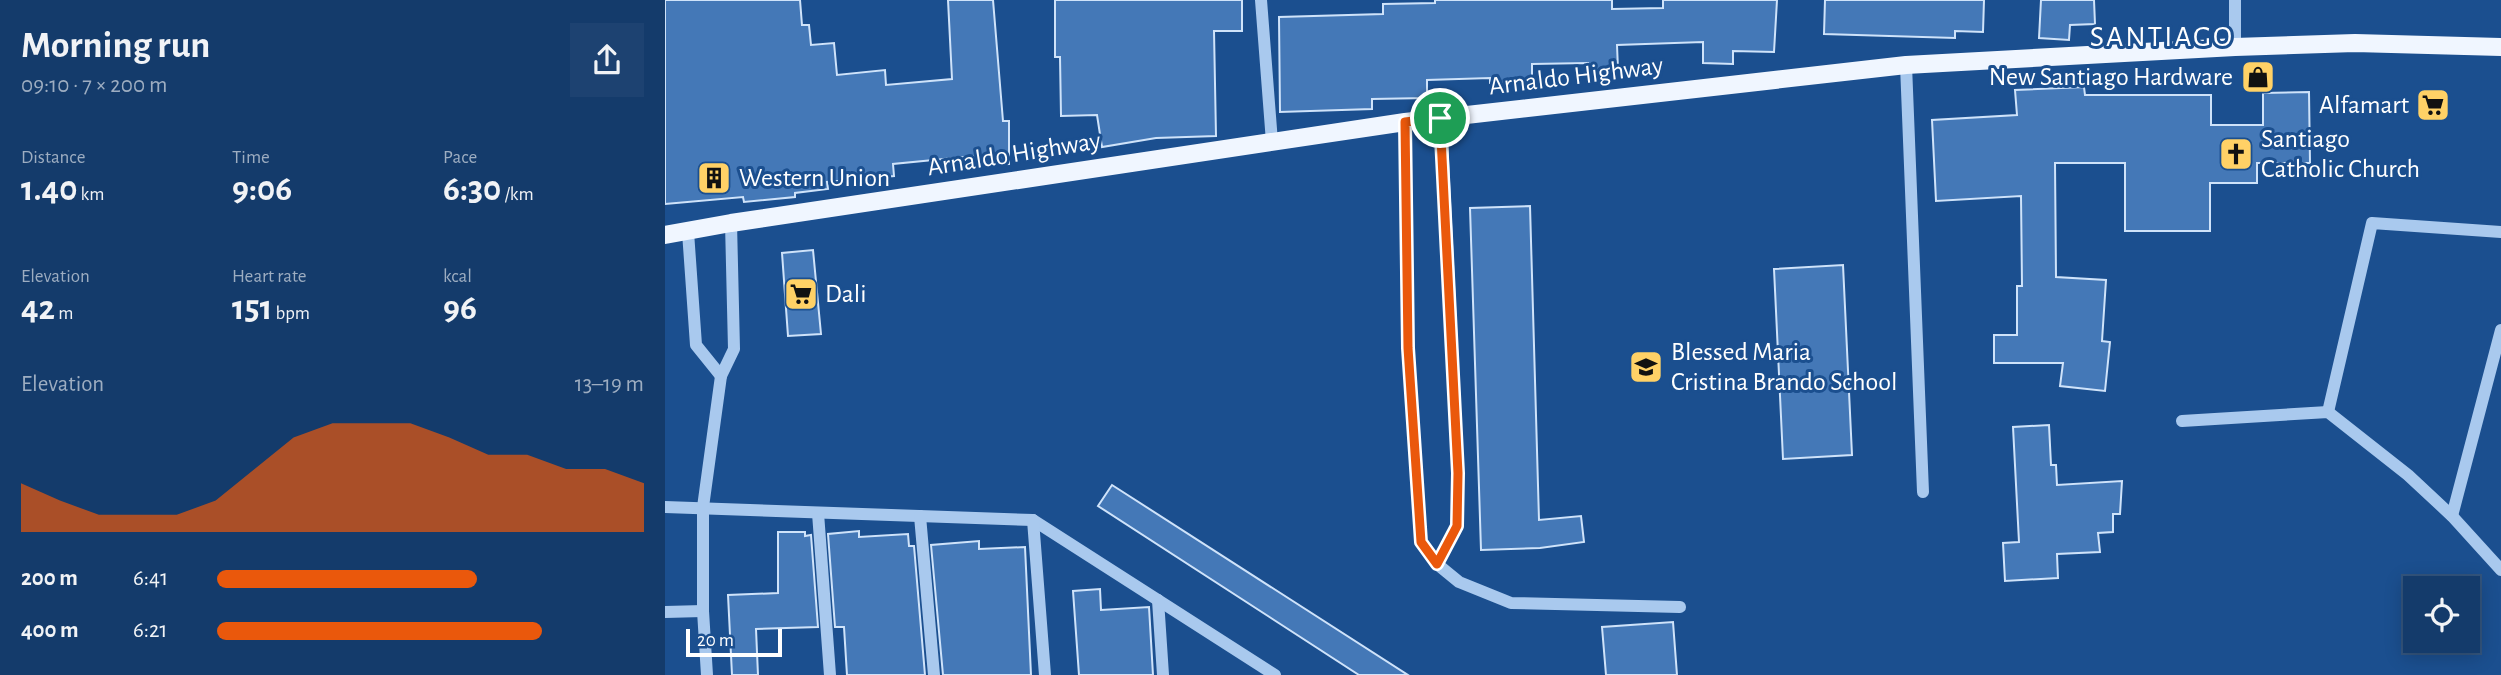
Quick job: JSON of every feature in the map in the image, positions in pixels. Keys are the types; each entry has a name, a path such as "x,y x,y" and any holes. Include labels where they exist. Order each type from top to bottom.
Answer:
{"main road":[{"name":"Arnaldo Highway","path":"665,235 1405,122 1906,65 2355,43 2501,47"}],"street":[{"path":"1261,0 1272,142"},
{"path":"2235,0 2235,47"},
{"path":"1906,65 1923,492"},
{"path":"1437,564 1457,526 1458,473 1440,118"},
{"path":"1405,122 1408,348 1421,542 1437,564 1459,582 1511,603 1680,607"},
{"path":"707,675 703,611 703,507 721,376 734,349 731,223"},
{"path":"2328,412 2372,223 2501,232"},
{"path":"688,232 696,345 721,376"},
{"path":"2452,516 2501,330"},
{"path":"2182,421 2328,412 2408,475 2452,516 2501,570"},
{"path":"665,507 1033,520 1275,675"},
{"path":"818,513 830,675"},
{"path":"921,516 934,675"},
{"path":"1033,520 1045,675"},
{"path":"1158,600 1163,675"},
{"path":"665,612 703,611"}],"building":[{"path":"665,0 800,0 802,25 809,25 811,45 834,43 837,75 885,70 886,85 952,79 948,0 993,0 1003,121 1009,121 1009,164 974,165 974,156 893,164 894,176 827,182 828,189 795,193 795,197 744,202 743,197 665,204"},
{"path":"1055,0 1242,0 1242,31 1214,31 1216,136 1156,138 1102,147 1097,115 1061,116 1060,57 1055,57"},
{"path":"1435,0 1612,0 1612,9 1663,8 1663,0 1777,0 1774,52 1733,51 1733,64 1703,63 1703,42 1617,45 1618,69 1588,69 1588,63 1532,64 1532,82 1490,83 1490,78 1427,80 1427,98 1372,99 1372,109 1280,112 1279,17 1383,14 1383,4 1435,3"},
{"path":"1825,0 1984,0 1983,32 1955,31 1955,38 1824,34"},
{"path":"2041,0 2094,0 2095,24 2070,25 2069,40 2039,38"},
{"path":"2084,87 2085,95 2211,95 2211,125 2263,125 2263,93 2309,92 2310,163 2257,163 2257,183 2210,183 2210,231 2125,231 2125,163 2055,163 2056,277 2106,280 2102,341 2110,342 2105,391 2060,386 2063,363 1994,363 1994,335 2017,335 2017,286 2022,286 2021,196 1936,201 1932,120 2017,115 2015,90"},
{"path":"1530,206 1539,520 1581,516 1584,542 1540,548 1481,550 1470,208"},
{"name":"Dali","path":"813,250 821,334 788,336 782,253"},
{"path":"1843,265 1852,455 1783,459 1774,269"},
{"path":"2049,425 2051,465 2056,465 2057,485 2122,481 2120,514 2113,514 2113,532 2098,533 2100,552 2057,554 2058,578 2005,581 2003,543 2019,542 2013,427"},
{"path":"1112,485 1408,675 1359,675 1098,506"},
{"path":"859,531 859,537 908,534 909,546 914,546 925,675 847,675 844,627 835,627 828,534"},
{"path":"778,532 805,532 805,536 811,535 818,627 756,629 758,675 732,675 728,595 778,593"},
{"path":"979,541 979,549 1025,547 1031,675 943,675 931,545"},
{"path":"1100,589 1101,610 1149,607 1153,675 1079,675 1073,591"},
{"path":"1673,622 1677,675 1606,675 1602,627"}],"place":[{"name":"New Santiago Hardware","path":"2258,77"},
{"name":"Alfamart","path":"2433,105"},
{"name":"Santiago Catholic Church","path":"2236,154"},
{"name":"Western Union","path":"714,178"},
{"name":"Dali","path":"801,294"},
{"name":"Blessed Maria Cristina Brando School","path":"1646,367"}],"district":[{"name":"SANTIAGO","path":"2162,37"}],"route":[{"path":"1440,118 1458,473 1457,526 1437,564 1421,542 1408,348 1405,122 1440,118"}]}
